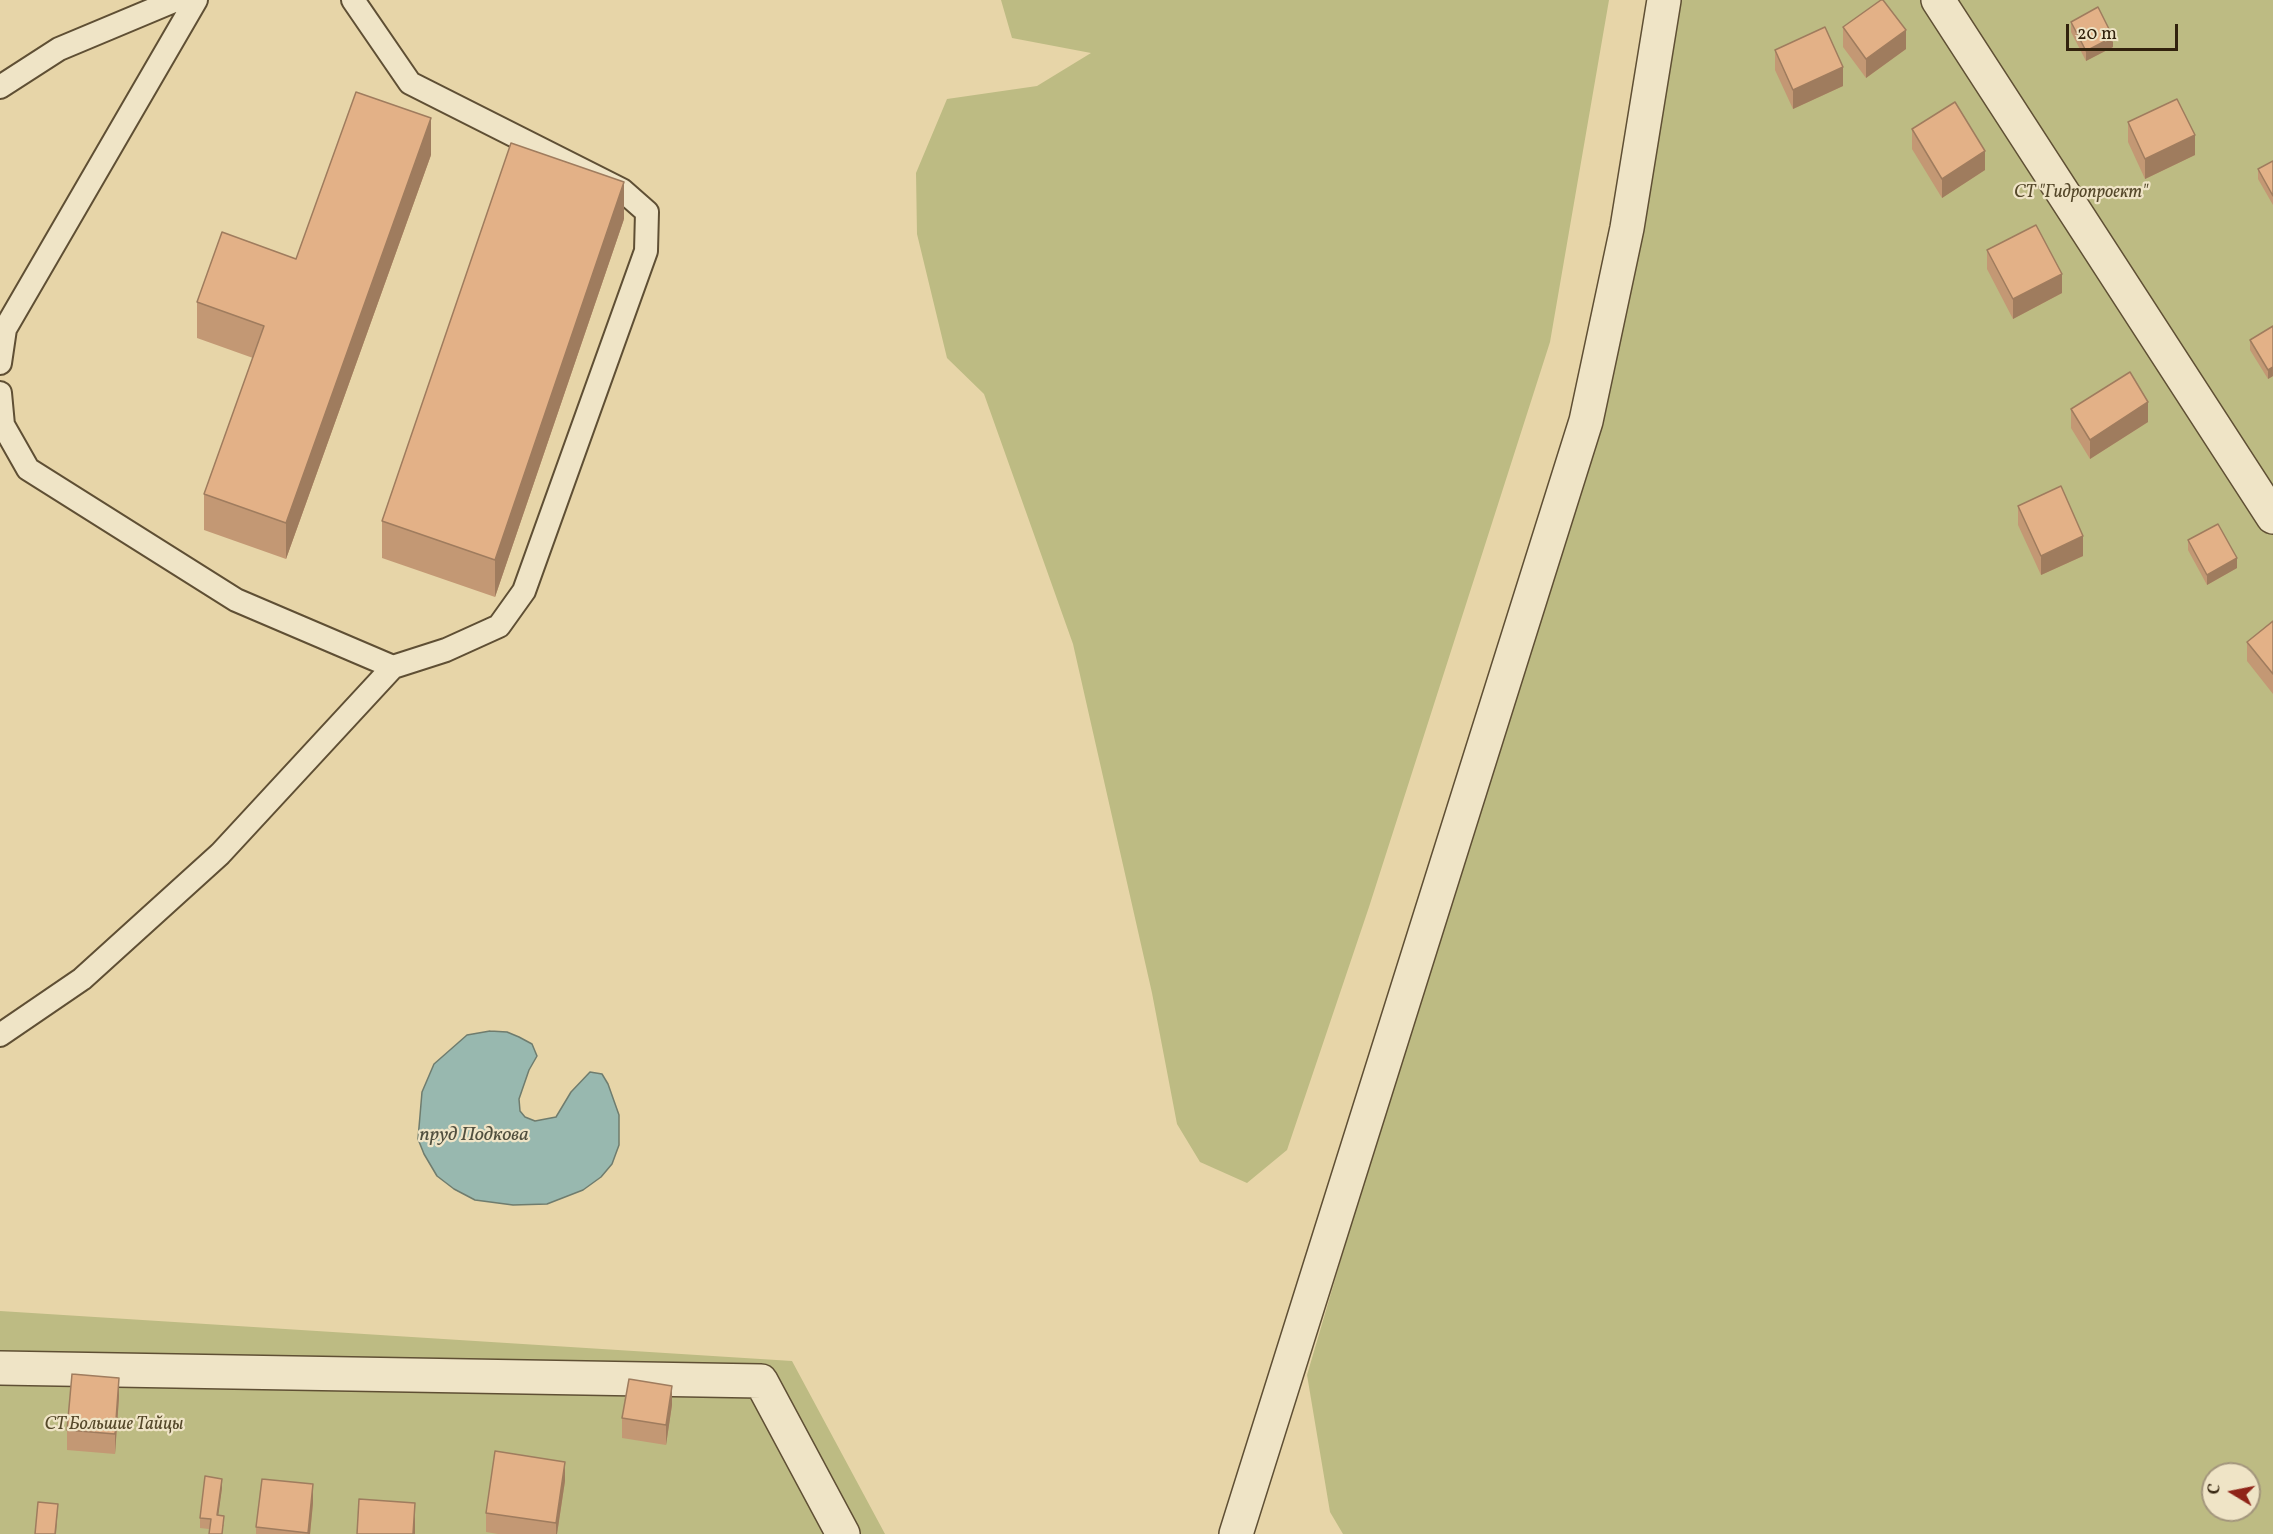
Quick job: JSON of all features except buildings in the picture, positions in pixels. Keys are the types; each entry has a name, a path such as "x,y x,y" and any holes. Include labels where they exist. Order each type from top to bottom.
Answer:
{"street":[{"path":"1236,1534 1586,421 1627,228 1664,0"},
{"path":"1938,0 2273,517"},
{"path":"0,1368 761,1381 843,1534"}],"lane":[{"path":"0,87 59,49 176,0"},
{"path":"0,363 2,328 196,0"},
{"path":"0,1035 82,979 220,854 393,667 446,650 499,626 524,591 646,251 647,212 622,190 410,83 353,0"},
{"path":"0,393 3,425 28,469 236,600 393,667"}],"green space":[{"path":"1001,0 1609,0 1550,342 1369,907 1287,1150 1247,1183 1200,1162 1177,1124 1152,993 1073,644 984,394 947,358 917,234 916,173 947,99 1037,86 1091,53 1012,38"},
{"name":"СТ \"Гидропроект\"","path":"1677,0 2273,0 2273,1534 1343,1534 1330,1512 1307,1375 1384,1113 1599,416"},
{"name":"СТ Большие Тайцы","path":"0,1311 792,1361 885,1534 0,1534"}],"water":[{"name":"пруд Подкова","path":"490,1031 507,1032 519,1037 532,1044 537,1056 529,1070 519,1099 520,1111 525,1117 535,1121 556,1117 571,1092 590,1072 602,1074 608,1084 619,1115 619,1145 612,1164 601,1177 583,1190 547,1204 513,1205 475,1200 454,1189 437,1176 424,1154 418,1139 422,1092 434,1064 467,1035"}]}
